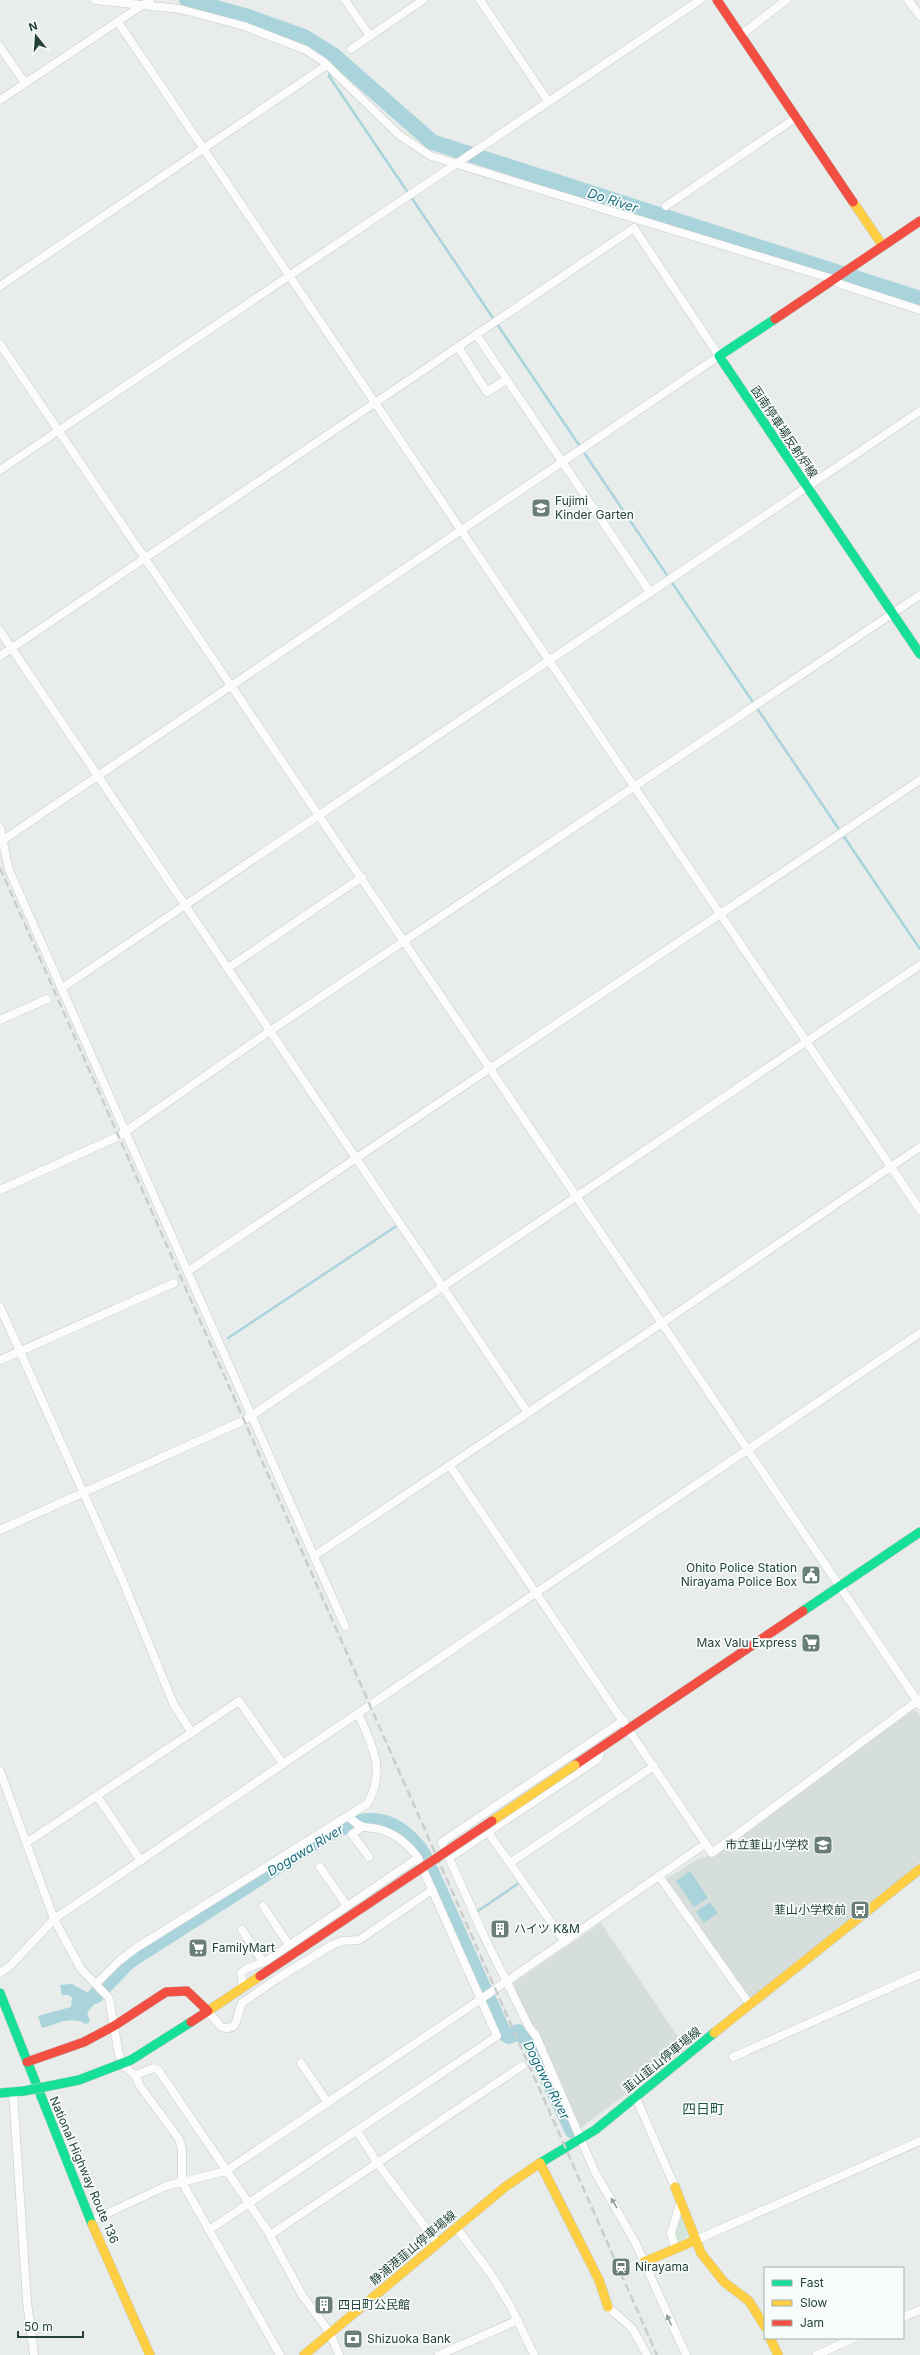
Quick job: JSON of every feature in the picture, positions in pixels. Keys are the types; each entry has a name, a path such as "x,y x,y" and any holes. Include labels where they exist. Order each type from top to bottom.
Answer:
{"main road":[{"path":"717,0 883,246"},
{"path":"719,356 920,220"},
{"name":"函南停車場反射炉線","path":"719,356 920,654"},
{"path":"0,2093 24,2091 73,2082 96,2076 131,2060 243,1988 575,1766 840,1585 919,1535"},
{"name":"韮山韮山停車場線","path":"540,2163 582,2139 604,2124 635,2096 920,1869"},
{"path":"27,2062 84,2042 114,2026 162,1993 170,1991 187,1991 208,2011"},
{"name":"National Highway Route 136","path":"0,1993 91,2221 150,2355"},
{"path":"540,2163 599,2280 608,2307"},
{"name":"静浦港韮山停車場線","path":"304,2355 505,2186 540,2163"},
{"path":"675,2187 696,2240 710,2267 724,2282 749,2301 764,2325"},
{"path":"644,2262 696,2240"},
{"path":"770,2339 778,2355"}],"street":[{"path":"95,0 146,3 180,9 244,26 306,50 327,65 399,134 431,156 833,279 840,284 920,310"},
{"path":"345,0 370,36"},
{"path":"351,49 423,0"},
{"path":"480,0 548,101"},
{"path":"0,470 700,0"},
{"path":"741,35 786,0"},
{"path":"908,0 920,16"},
{"path":"0,100 146,3"},
{"path":"118,22 920,1210"},
{"path":"0,47 25,83"},
{"path":"0,286 327,65"},
{"path":"666,206 797,117"},
{"path":"0,656 146,559 375,402 634,228 639,220"},
{"path":"1,842 461,529 719,356 634,228"},
{"path":"476,334 650,592"},
{"path":"0,344 406,941 662,1323 919,1701 712,1853 537,1591 450,1466"},
{"path":"458,346 487,392 506,380"},
{"path":"62,988 920,411"},
{"path":"0,1190 126,1131 270,1031 920,595"},
{"path":"0,631 528,1413"},
{"path":"188,1271 920,780"},
{"path":"0,828 1,842 9,870 345,1626"},
{"path":"228,968 362,877"},
{"path":"0,1530 236,1425 252,1416 806,1040 920,965"},
{"path":"0,1020 47,999"},
{"path":"314,1556 662,1323 920,1147"},
{"path":"0,1360 174,1283"},
{"path":"0,1307 82,1494 120,1574 174,1705 192,1733"},
{"path":"0,1973 11,1965 54,1919 920,1333"},
{"path":"26,1843 239,1701 283,1764"},
{"path":"96,1985 119,1961 136,1948 334,1824 349,1818 367,1804 375,1788 378,1772 372,1746 358,1713"},
{"path":"624,1720 442,1842 529,2027 536,2036 582,2139 595,2172 618,2211 644,2262 686,2355"},
{"path":"449,1858 598,1759 600,1755 599,1749"},
{"path":"510,1863 654,1766"},
{"path":"0,1771 54,1919 81,1969 107,1994 120,2059 127,2069 135,2075 140,2086 179,2138 182,2149 182,2182 280,2355"},
{"path":"97,1796 141,1861"},
{"path":"209,2230 497,2036 482,1998 418,1858 406,1843 390,1833 372,1828 360,1827 349,1818"},
{"path":"360,1827 352,1834 369,1857"},
{"path":"488,1832 565,1942"},
{"path":"91,2221 149,2194 182,2182 226,2171 565,1942 705,1844"},
{"path":"243,1988 241,1973 246,1969 263,1962 418,1858"},
{"path":"320,1868 347,1906"},
{"path":"660,1876 750,2005"},
{"path":"208,2011 221,2027 233,2026 238,2022 242,2003 278,1978 338,1942 359,1940 432,1890"},
{"path":"263,1906 289,1945"},
{"path":"242,1930 263,1962"},
{"path":"733,2057 920,1974"},
{"path":"301,2063 328,2103"},
{"path":"270,2235 522,2066"},
{"path":"135,2075 151,2068 157,2068 270,2235 302,2295 330,2333 339,2355"},
{"path":"13,2092 27,2302 34,2355"},
{"path":"635,2096 675,2187"},
{"path":"357,2131 378,2164 437,2243"},
{"path":"696,2240 920,2141"},
{"path":"675,2249 671,2233 681,2201"},
{"path":"456,2227 491,2274 518,2320 534,2355"},
{"path":"608,2307 632,2328 647,2355"},
{"path":"904,2317 920,2310"},
{"path":"439,2355 518,2320"},
{"path":"817,2355 852,2339"}],"shaded area":[{"name":"市立韮山小学校","path":"908,1707 916,1711 920,1717 920,1862 750,2001 666,1879 699,1858 712,1855"},
{"path":"601,1923 684,2046 684,2050 581,2128 538,2031 530,2023 513,1983"}],"green space":[{"path":"681,2216 689,2236 680,2241 675,2238 673,2233"}],"water":[{"path":"690,1871 708,1898 694,1907 676,1881"},
{"path":"710,1902 718,1913 704,1923 696,1912"},
{"path":"107,1978 112,1982 87,2013 90,2021 86,2024 81,2021 70,2020 42,2028 38,2016 71,2007 72,1998 69,1995 62,1995 60,1985 72,1984 90,1994 96,1991"}],"waterway":[{"name":"Do River","path":"187,0 248,17 304,37 333,55 432,142 920,299"},
{"path":"333,55 329,76 579,445"},
{"path":"585,454 920,949"},
{"path":"228,1338 398,1225"},
{"name":"Dogawa River","path":"95,1996 129,1961 321,1838 350,1824 364,1821 376,1821 389,1824 401,1831 423,1854 503,2032 509,2036 518,2032 529,2040 573,2131"},
{"path":"478,1911 519,1883"}],"railway":[{"path":"0,868 657,2355"}],"traffic: fast":[{"path":"775,319 719,356 920,654"},
{"path":"803,1611 920,1532"},
{"path":"0,1993 92,2224"},
{"path":"131,2060 191,2022"},
{"path":"540,2163 595,2130 714,2033"},
{"path":"24,2091 79,2080 131,2060"},
{"path":"0,2093 24,2091"}],"traffic: slow":[{"path":"853,202 883,246"},
{"path":"492,1821 575,1765"},
{"path":"714,2033 920,1869"},
{"path":"208,2011 260,1976"},
{"path":"540,2163 599,2280 608,2307"},
{"path":"304,2355 505,2187 540,2163"},
{"path":"675,2187 701,2253 724,2282 749,2301 764,2325"},
{"path":"92,2224 150,2355"},
{"path":"644,2262 696,2240"},
{"path":"770,2339 778,2355"}],"traffic: jam":[{"path":"717,0 853,202"},
{"path":"775,319 920,221"},
{"path":"575,1765 803,1611"},
{"path":"260,1976 492,1821"},
{"path":"27,2062 84,2042 114,2026 166,1992 187,1991 208,2011 191,2022"}],"place":[{"name":"Fujimi Kinder Garten","path":"541,508"},
{"name":"Ohito Police Station Nirayama Police Box","path":"811,1575"},
{"name":"Max Valu Express","path":"811,1643"},
{"name":"市立韮山小学校","path":"823,1845"},
{"name":"韮山小学校前","path":"860,1910"},
{"name":"ハイツ K&M","path":"500,1929"},
{"name":"FamilyMart","path":"198,1948"},
{"name":"Nirayama","path":"621,2267"},
{"name":"四日町公民館","path":"324,2305"},
{"name":"Shizuoka Bank","path":"353,2339"}],"district":[{"name":"四日町","path":"703,2109"}]}
